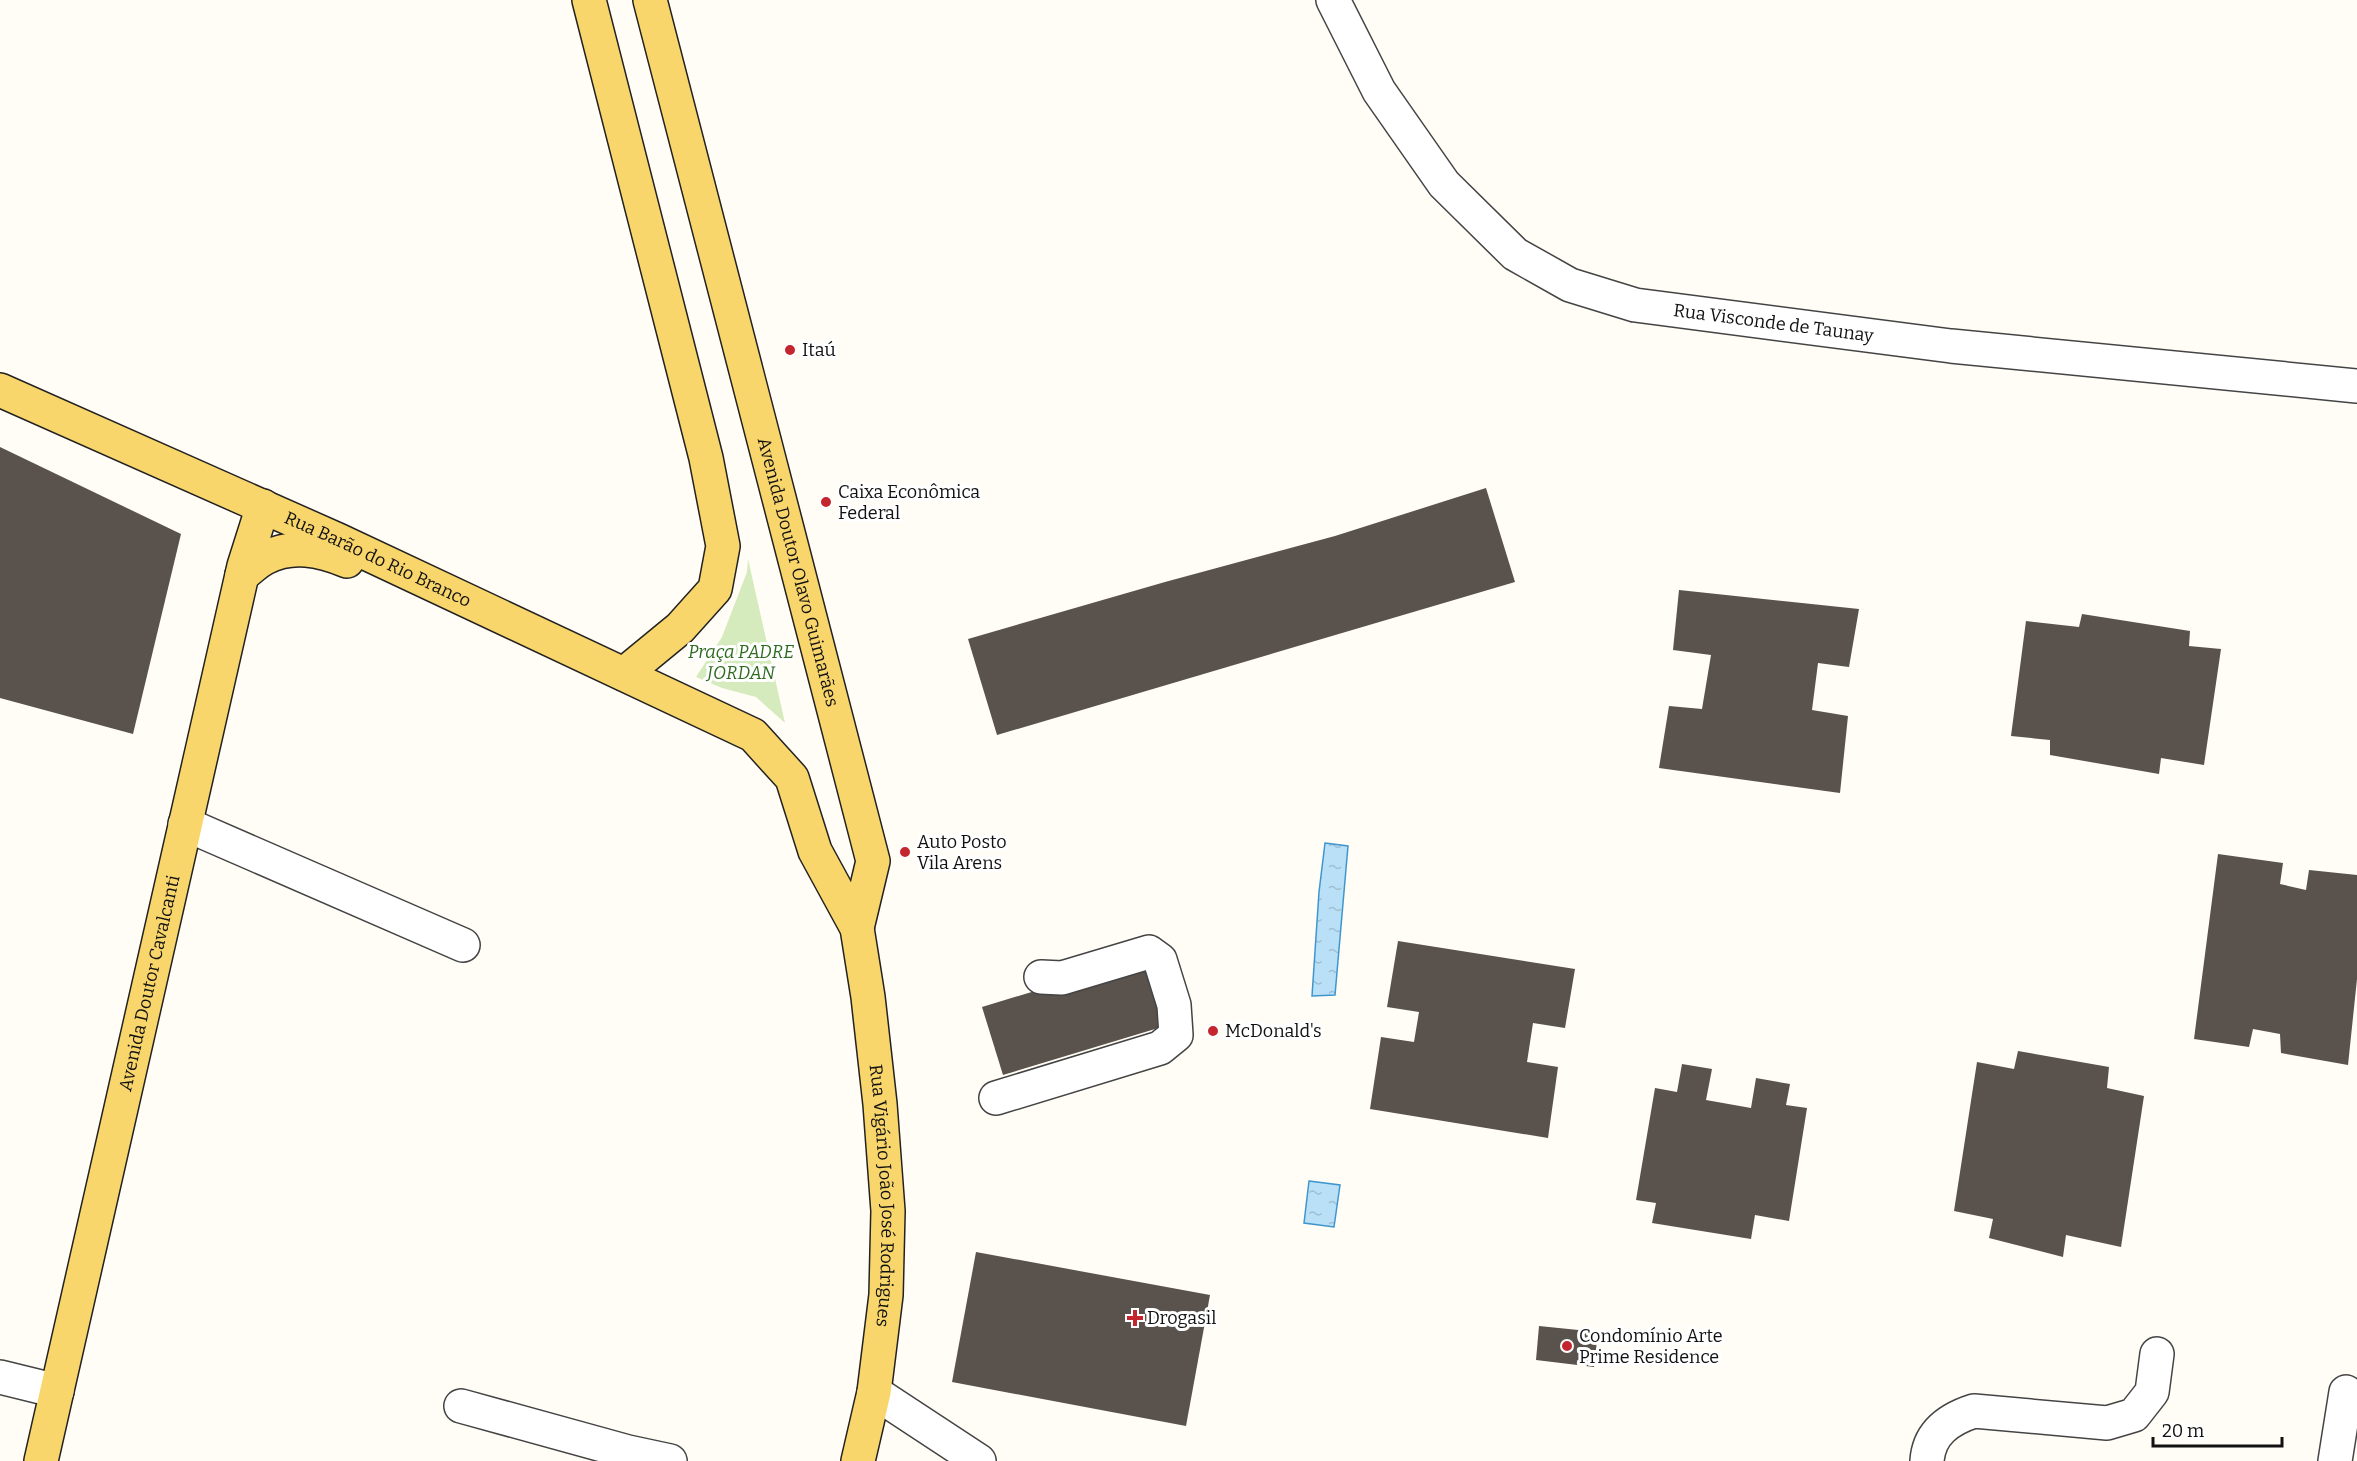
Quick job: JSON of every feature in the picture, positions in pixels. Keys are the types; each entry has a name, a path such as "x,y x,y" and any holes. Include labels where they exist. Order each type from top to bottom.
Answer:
{"main road":[{"path":"589,0 706,458 723,546 715,589 680,627 624,674"},
{"name":"Avenida Doutor Olavo Guimarães","path":"650,0 873,861 857,928"},
{"name":"Rua Barão do Rio Branco","path":"0,390 263,506 753,735 792,778 815,851 857,928"},
{"name":"Avenida Doutor Cavalcanti","path":"41,1461 242,575 263,506"},
{"path":"242,575 265,558 287,551 306,549 328,553 418,591 468,601"},
{"name":"Rua Vigário João José Rodrigues","path":"857,928 868,997 880,1104 888,1211 886,1295 874,1392 858,1461"}],"street":[{"name":"Rua Visconde de Taunay","path":"1333,0 1379,91 1444,184 1515,254 1570,285 1635,305 1916,341 2357,386"},
{"path":"185,824 463,945"},
{"path":"996,1098 1160,1047 1176,1035 1174,1005 1160,960 1149,952 1062,978 1041,977"},
{"path":"1927,1461 1927,1454 1938,1430 1956,1417 1974,1411 2107,1423 2134,1415 2152,1392 2157,1354"},
{"path":"0,1377 57,1391"},
{"path":"874,1392 979,1461"},
{"path":"2335,1461 2346,1392"},
{"path":"461,1406 628,1452 670,1461"}],"green space":[{"name":"Praça PADRE JORDAN","path":"748,559 785,723 756,697 722,688 696,677 722,637 747,572"}],"water":[{"path":"1325,843 1348,846 1335,995 1312,996 1319,892"},
{"path":"1309,1181 1340,1185 1334,1227 1304,1223"}],"building":[{"path":"0,447 181,534 133,734 0,698"},
{"path":"1486,488 1515,582 997,735 968,639 1335,536"},
{"path":"1679,590 1859,609 1849,667 1818,663 1812,710 1848,716 1840,793 1659,768 1669,706 1702,709 1711,655 1673,650"},
{"path":"2082,614 2190,631 2189,646 2221,649 2204,765 2161,758 2159,774 2050,755 2050,740 2011,736 2026,621 2079,627"},
{"path":"2218,854 2283,863 2280,884 2306,890 2309,870 2357,875 2357,979 2348,1065 2281,1053 2280,1034 2253,1029 2249,1047 2194,1039"},
{"path":"1398,941 1575,969 1565,1028 1533,1023 1527,1062 1558,1067 1548,1138 1370,1109 1381,1037 1414,1042 1419,1012 1387,1007"},
{"path":"1144,958 1165,1026 1003,1075 982,1007"},
{"path":"2018,1051 2109,1067 2107,1088 2144,1096 2121,1247 2066,1235 2063,1257 1989,1238 1993,1219 1954,1211 1977,1062 2014,1069"},
{"path":"1682,1064 1712,1069 1706,1100 1751,1108 1756,1078 1790,1084 1786,1105 1807,1108 1789,1221 1755,1215 1751,1239 1652,1223 1656,1203 1636,1200 1655,1088 1677,1092"},
{"path":"976,1252 1210,1295 1186,1426 952,1382"},
{"name":"Condomínio Arte Prime Residence","path":"1539,1326 1598,1332 1594,1367 1536,1360"}],"place":[{"name":"Itaú","path":"790,350"},
{"name":"Caixa Econômica Federal","path":"826,502"},
{"name":"Auto Posto Vila Arens","path":"905,852"},
{"name":"McDonald's","path":"1213,1031"},
{"name":"Drogasil","path":"1135,1318"},
{"name":"Condomínio Arte Prime Residence","path":"1567,1346"}]}
